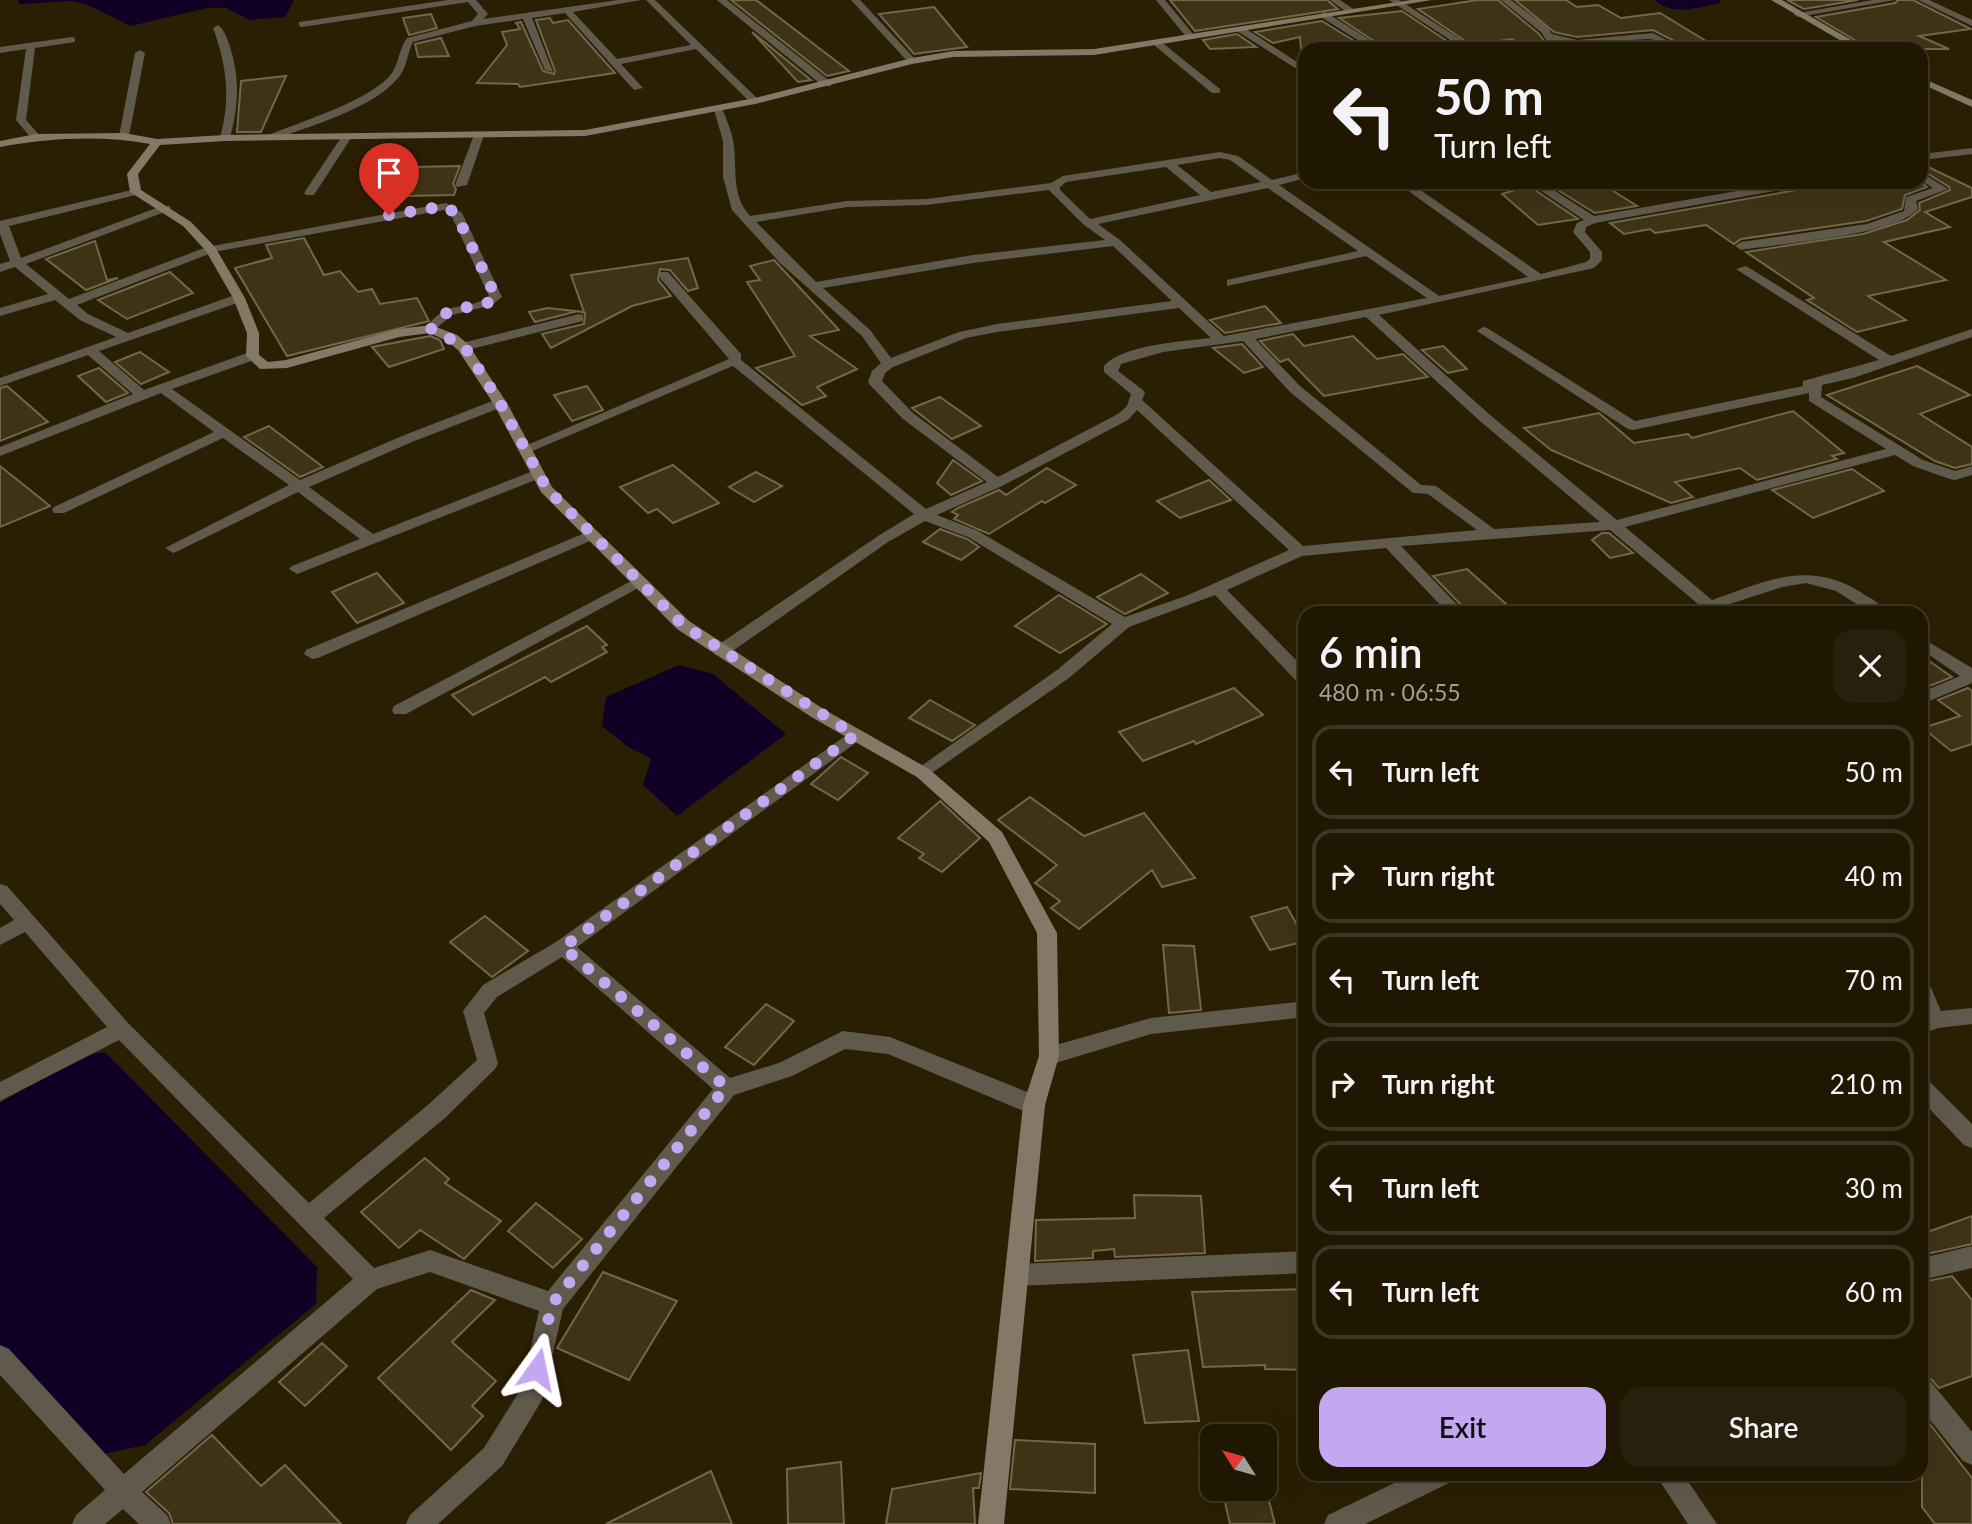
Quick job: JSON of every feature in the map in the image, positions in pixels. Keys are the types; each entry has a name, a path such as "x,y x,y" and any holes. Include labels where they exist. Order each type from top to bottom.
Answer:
{"street":[{"path":"302,24 469,0 483,14 475,23"},
{"path":"270,138 343,107 374,90 396,74 404,47 410,40 475,23 526,14 637,0"},
{"path":"650,0 755,101"},
{"path":"721,0 827,84"},
{"path":"855,0 912,61"},
{"path":"1160,0 1191,37"},
{"path":"1334,0 1351,11"},
{"path":"0,144 36,138 124,136 157,142 225,138 585,133 755,101 912,61 953,54 1094,52 1396,2 1428,0"},
{"path":"1505,0 1536,21 1553,42"},
{"path":"1775,0 1849,42"},
{"path":"1798,14 1891,0"},
{"path":"1922,0 1972,23"},
{"path":"1396,2 1459,42"},
{"path":"566,9 638,88"},
{"path":"526,14 550,71"},
{"path":"1324,15 1368,42"},
{"path":"218,28 231,59 234,107 225,138"},
{"path":"1240,29 1298,66"},
{"path":"1549,36 1573,42"},
{"path":"1588,42 1653,36 1665,42"},
{"path":"0,50 72,40"},
{"path":"1157,43 1216,91"},
{"path":"31,45 21,120 36,138"},
{"path":"614,62 699,46"},
{"path":"124,136 140,53"},
{"path":"1928,84 1972,104"},
{"path":"717,108 728,141 727,177 738,209 784,260 866,333 888,363"},
{"path":"461,185 479,135"},
{"path":"310,193 346,138"},
{"path":"136,191 132,174 157,142"},
{"path":"1928,156 1972,151"},
{"path":"749,220 847,204 926,202 1054,186 1063,180 1228,155 1437,300"},
{"path":"1168,163 1207,195"},
{"path":"1088,223 1298,177"},
{"path":"1741,246 1869,227 1908,213 1912,209 1910,199 1942,189 1928,180"},
{"path":"1054,186 1055,191 1088,223 1116,242 1221,340"},
{"path":"1412,189 1537,277"},
{"path":"1545,189 1592,220"},
{"path":"1730,189 1738,194"},
{"path":"721,651 883,539 924,515 997,483 1123,417 1138,393 1111,372 1111,366 1116,361 1162,348 1246,337 1370,314 1590,265 1596,260 1596,252 1579,232 1581,225 1592,220 1767,189"},
{"path":"126,337 85,317 17,263 1,225 136,191 187,224 211,250 239,298 253,333 252,356"},
{"path":"0,268 166,208"},
{"path":"0,312 63,300 211,250 414,210 452,208 496,297 487,303 445,312 431,329"},
{"path":"814,286 973,259 1116,242"},
{"path":"1231,283 1367,251"},
{"path":"1742,269 1890,361"},
{"path":"664,275 722,339 736,357 734,361"},
{"path":"0,382 92,352 126,337 239,298"},
{"path":"997,483 908,416 875,382 879,371 888,363 962,335 997,327 1181,304"},
{"path":"1370,314 1485,418 1710,606 1794,579 1813,578 1852,593 1870,606"},
{"path":"464,346 579,318"},
{"path":"252,356 265,366 287,364 398,333 431,329 464,346 500,403 547,489 683,625 855,735 923,773 996,837 1047,933 1049,1056 1034,1105 991,1524"},
{"path":"1483,331 1633,426 1817,387"},
{"path":"1817,387 1808,384 1848,375 1972,332"},
{"path":"1246,337 1295,389 1418,490 1431,489 1492,534"},
{"path":"92,352 142,395"},
{"path":"0,452 161,387 252,356"},
{"path":"525,449 734,361"},
{"path":"734,361 924,515 973,534 1123,623"},
{"path":"161,387 372,540"},
{"path":"1817,387 1814,398 1894,451 1955,476 1972,470"},
{"path":"1135,401 1299,551"},
{"path":"173,548 299,486 407,439 500,403"},
{"path":"59,510 223,433"},
{"path":"923,773 1063,674 1123,623 1192,600 1299,551 1332,550 1388,541 1616,525 1894,451"},
{"path":"297,569 538,474"},
{"path":"312,654 592,535"},
{"path":"1388,541 1450,606"},
{"path":"400,710 639,582"},
{"path":"1216,587 1298,673"},
{"path":"1928,647 1972,676"},
{"path":"1928,695 1972,676"},
{"path":"308,1219 437,1111 488,1063 473,1011 490,992 563,947 855,735"},
{"path":"0,891 121,1029 370,1280"},
{"path":"0,937 27,922"},
{"path":"563,947 726,1087"},
{"path":"1049,1056 1151,1026 1298,1010"},
{"path":"1928,1023 1972,1016"},
{"path":"0,1092 121,1029"},
{"path":"419,1524 493,1457 533,1391 552,1304 726,1087 785,1070 843,1040 890,1046 1034,1105"},
{"path":"1928,1093 1972,1138"},
{"path":"1928,1268 1972,1257"},
{"path":"85,1524 370,1280 430,1261 552,1304"},
{"path":"1018,1275 1298,1262"},
{"path":"0,1357 123,1491 158,1524"},
{"path":"1928,1398 1972,1452"},
{"path":"1337,1524 1426,1481"},
{"path":"1673,1481 1704,1524"}],"shaded area":[{"path":"18,0 294,0 285,17 249,20 226,8 207,8 131,26 85,4 72,1 20,4"},
{"path":"1655,0 1719,0 1720,3 1678,9 1662,5"},
{"path":"679,665 713,674 786,734 677,816 643,785 651,759 630,748 602,726 606,697"},
{"path":"105,1052 317,1267 316,1304 145,1445 94,1456 0,1356 0,1103 81,1056"}],"building":[{"path":"731,0 756,0 849,71 827,76"},
{"path":"1170,0 1327,0 1338,9 1195,31"},
{"path":"1478,0 1498,0 1545,42 1516,42 1512,39 1467,42 1418,9"},
{"path":"1515,0 1566,0 1577,7 1598,5 1621,18 1660,13 1708,42 1676,42 1653,30 1577,37 1554,32"},
{"path":"1787,0 1858,0 1804,9"},
{"path":"1898,0 1913,0 1971,29 1919,36 1949,49 1928,49 1928,42 1858,42 1816,17 1895,3"},
{"path":"934,7 967,47 914,54 879,14"},
{"path":"1402,11 1448,42 1375,42 1339,18"},
{"path":"431,14 437,28 409,35 403,18"},
{"path":"550,18 553,23 568,20 615,73 520,87 518,84 477,83 507,45 502,32 520,29 516,23 521,22 543,71 554,74 536,20"},
{"path":"1322,21 1356,42 1300,42 1300,37 1273,43 1255,32"},
{"path":"752,32 811,80 798,82"},
{"path":"1237,34 1256,47 1210,49 1203,40"},
{"path":"441,38 449,56 418,57 415,44"},
{"path":"286,76 261,132 237,132 241,81"},
{"path":"460,166 453,184 456,189 454,195 403,196 413,167"},
{"path":"1928,167 1972,188 1972,197 1925,212 1950,227 1884,242 1946,280 1868,296 1906,320 1857,332 1807,300 1814,298 1746,252 1863,234 1907,220 1920,210 1919,203 1950,190 1928,174"},
{"path":"1519,189 1533,189 1578,219 1538,225 1502,194"},
{"path":"1556,189 1610,189 1637,206 1595,213"},
{"path":"1802,189 1922,189 1905,195 1902,209 1866,221 1741,239 1734,244 1706,225 1655,233 1650,229 1624,234 1610,223"},
{"path":"304,238 324,275 340,271 358,292 372,289 380,304 417,298 429,321 287,356 235,268 272,258 266,245"},
{"path":"95,241 107,280 118,278 86,290 46,259"},
{"path":"688,258 698,288 688,291 670,270 660,269 658,280 671,296 632,306 551,348 542,334 584,324 585,313 580,312 584,312 571,275"},
{"path":"774,260 839,330 810,336 857,369 817,387 826,396 802,405 756,368 795,356 747,282 760,280 750,266"},
{"path":"170,272 193,293 127,319 98,300"},
{"path":"1265,306 1281,323 1225,333 1210,320"},
{"path":"548,308 577,311 535,322 529,312"},
{"path":"1293,334 1304,346 1353,336 1377,359 1403,354 1428,377 1324,396 1288,359 1280,362 1260,341"},
{"path":"430,336 440,340 444,349 389,367 372,347"},
{"path":"1242,344 1263,367 1244,373 1213,348"},
{"path":"1443,346 1467,369 1448,373 1422,350"},
{"path":"140,352 169,372 141,384 115,362"},
{"path":"1917,366 1970,395 1920,414 1972,447 1972,464 1955,468 1935,461 1827,395"},
{"path":"99,368 128,393 106,402 78,376"},
{"path":"7,386 48,422 0,441 0,388"},
{"path":"587,386 603,410 572,421 554,395"},
{"path":"940,397 981,426 952,439 912,408"},
{"path":"1793,411 1844,453 1832,456 1837,459 1757,480 1740,468 1675,482 1693,497 1671,503 1551,450 1524,428 1599,413 1634,443 1688,434 1692,438"},
{"path":"269,426 323,467 300,477 244,437"},
{"path":"953,460 982,481 951,495 937,483"},
{"path":"673,465 719,503 673,523 657,509 648,513 620,487"},
{"path":"0,466 50,506 0,527"},
{"path":"1047,468 1076,485 1045,503 1042,501 989,534 954,519 958,515 952,512 958,508 999,490 1006,495"},
{"path":"1852,469 1884,491 1813,518 1772,490"},
{"path":"756,472 782,486 754,502 729,487"},
{"path":"1209,480 1231,500 1180,518 1157,501"},
{"path":"940,529 967,539 979,547 961,560 923,542"},
{"path":"1602,533 1609,533 1633,553 1610,558 1592,540"},
{"path":"1467,569 1508,606 1462,606 1433,576"},
{"path":"377,573 404,603 357,623 332,592"},
{"path":"1141,574 1168,593 1125,614 1097,597"},
{"path":"1059,595 1107,624 1060,653 1015,626"},
{"path":"587,626 607,645 602,647 607,652 551,682 545,677 473,715 452,695"},
{"path":"1928,660 1952,677 1928,687"},
{"path":"1234,688 1263,715 1196,744 1194,741 1143,761 1119,732"},
{"path":"1968,688 1972,691 1972,744 1951,751 1928,732 1928,726 1960,716 1938,700"},
{"path":"930,700 975,725 952,741 909,718"},
{"path":"841,757 868,773 838,800 811,784"},
{"path":"1030,797 1084,836 1144,813 1195,878 1162,887 1152,870 1079,929 1051,908 1060,901 1035,883 1057,865 998,820"},
{"path":"940,801 980,838 942,872 919,858 924,854 898,838"},
{"path":"1287,907 1298,927 1298,943 1270,950 1251,917"},
{"path":"485,916 528,951 492,977 450,942"},
{"path":"1163,945 1194,946 1201,1010 1169,1013"},
{"path":"766,1004 794,1021 754,1065 725,1047"},
{"path":"425,1158 449,1179 445,1183 501,1221 464,1259 420,1230 399,1248 361,1212"},
{"path":"1134,1195 1201,1196 1205,1253 1115,1257 1114,1249 1093,1251 1093,1258 1035,1261 1036,1220 1135,1218"},
{"path":"536,1203 582,1239 553,1268 508,1231"},
{"path":"1972,1216 1972,1244 1928,1254 1928,1232"},
{"path":"603,1272 677,1301 629,1380 557,1348"},
{"path":"1952,1276 1972,1300 1972,1376 1939,1388 1928,1379 1928,1281"},
{"path":"1298,1289 1298,1370 1265,1369 1265,1365 1203,1367 1192,1292"},
{"path":"471,1290 495,1300 452,1342 496,1381 472,1406 483,1416 451,1450 378,1378"},
{"path":"322,1343 347,1366 305,1406 279,1382"},
{"path":"1188,1350 1199,1421 1145,1423 1133,1355"},
{"path":"1928,1422 1972,1478 1972,1524 1935,1524 1922,1507 1922,1481 1928,1481"},
{"path":"212,1435 261,1486 285,1465 341,1524 173,1524 169,1513 146,1492"},
{"path":"1015,1440 1095,1444 1095,1493 1010,1489"},
{"path":"841,1462 844,1524 788,1524 787,1469"},
{"path":"711,1471 732,1524 606,1524"},
{"path":"981,1473 979,1488 973,1488 975,1524 886,1524 892,1489"},
{"path":"1225,1502 1269,1502 1275,1524 1230,1524"}],"route":[{"path":"389,215 446,206 452,208 456,214 496,297 487,303 445,312 431,329 464,346 500,403 547,489 683,625 855,735 563,947 726,1087 552,1304 537,1369"}]}
